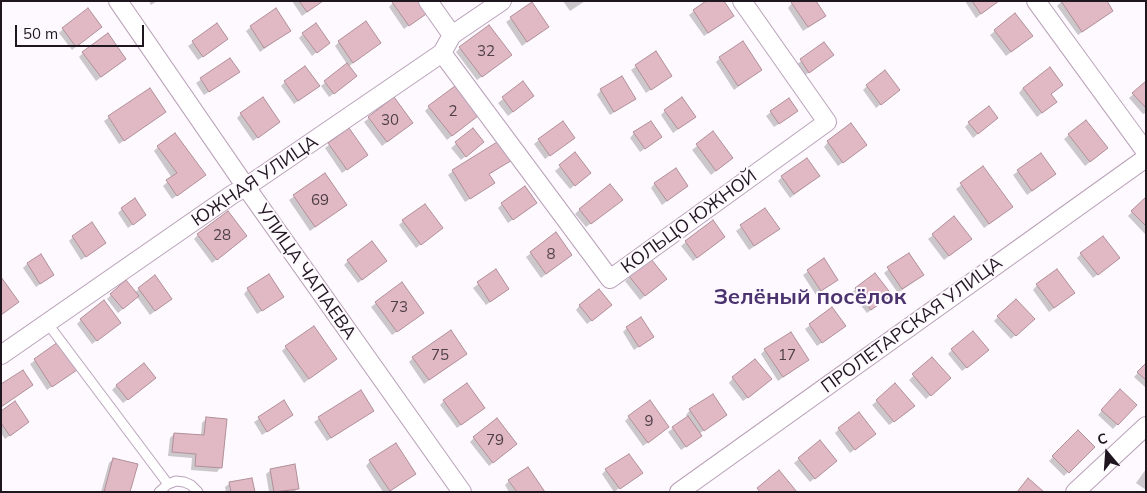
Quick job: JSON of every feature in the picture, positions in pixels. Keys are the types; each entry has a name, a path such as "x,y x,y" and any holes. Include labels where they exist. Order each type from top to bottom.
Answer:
{"street":[{"name":"УЛИЦА ЧАПАЕВА","path":"118,1 246,187 462,492"},
{"path":"428,1 452,35"},
{"name":"ЮЖНАЯ УЛИЦА","path":"1,355 233,194 442,53 452,35 502,1"},
{"name":"КОЛЬЦО ЮЖНОЙ","path":"442,53 610,279 827,122 742,1"},
{"path":"1036,1 1146,152"},
{"name":"ПРОЛЕТАРСКАЯ УЛИЦА","path":"678,492 1146,158"},
{"path":"1075,492 1146,426"}],"lane":[{"path":"48,324 168,484"},
{"path":"159,492 168,484 176,481 191,485 198,492"}],"building":[{"path":"299,1 323,1 307,12"},
{"path":"421,1 429,12 409,26 392,2"},
{"path":"706,1 724,1 734,16 708,33 693,10"},
{"path":"816,1 826,16 808,27 791,2"},
{"path":"972,1 999,1 981,14"},
{"path":"1061,1 1107,1 1113,11 1082,32"},
{"path":"532,2 549,27 527,42 510,17"},
{"path":"88,8 102,27 76,47 62,28"},
{"path":"276,8 291,31 264,48 250,26"},
{"path":"1015,13 1033,36 1011,52 994,30"},
{"path":"366,21 381,43 353,63 338,41"},
{"path":"217,23 228,39 203,57 192,41"},
{"path":"316,23 330,43 317,53 302,33"},
{"path":"489,25 512,55 482,77 459,47"},
{"path":"108,33 126,59 101,77 82,52"},
{"path":"743,41 762,70 738,86 719,57"},
{"path":"824,42 834,55 809,73 800,59"},
{"path":"656,51 672,76 651,90 635,65"},
{"path":"230,58 240,72 209,92 200,78"},
{"path":"347,63 357,76 334,94 324,81"},
{"path":"305,66 320,86 298,101 284,81"},
{"path":"1050,67 1063,85 1051,94 1057,102 1042,113 1023,88"},
{"path":"885,70 900,90 881,105 866,85"},
{"path":"622,76 636,99 614,112 600,89"},
{"path":"523,81 534,96 513,112 502,97"},
{"path":"1146,81 1146,108 1132,93"},
{"path":"455,86 478,116 452,136 428,106"},
{"path":"150,88 166,112 124,141 108,116"},
{"path":"263,97 280,122 258,138 240,113"},
{"path":"394,97 413,123 387,142 368,117"},
{"path":"682,97 696,117 678,129 664,110"},
{"path":"789,98 798,111 779,124 770,111"},
{"path":"989,106 998,118 978,134 968,122"},
{"path":"1086,120 1108,148 1090,162 1068,134"},
{"path":"563,121 575,138 550,156 538,139"},
{"path":"651,121 662,137 645,149 633,132"},
{"path":"851,123 867,145 843,163 827,141"},
{"path":"349,128 368,155 347,170 328,143"},
{"path":"473,128 484,142 466,157 455,142"},
{"path":"713,131 733,158 716,171 696,144"},
{"path":"175,133 206,175 177,196 166,180 177,173 157,146"},
{"path":"502,139 514,159 489,174 495,183 470,199 452,170"},
{"path":"575,152 591,173 575,186 559,165"},
{"path":"1041,153 1056,174 1032,191 1017,170"},
{"path":"807,158 820,176 794,194 781,176"},
{"path":"983,166 1013,207 989,224 960,183"},
{"path":"676,168 688,186 667,201 654,183"},
{"path":"325,173 347,205 315,227 293,195"},
{"path":"610,184 623,200 591,224 579,209"},
{"path":"525,186 537,203 513,220 501,203"},
{"path":"1146,197 1146,226 1131,211"},
{"path":"135,198 146,215 133,225 121,208"},
{"path":"425,204 443,228 421,245 402,220"},
{"path":"765,208 780,229 754,246 740,225"},
{"path":"228,211 247,236 217,260 197,234"},
{"path":"954,216 972,239 949,256 932,234"},
{"path":"713,220 725,237 697,258 685,241"},
{"path":"92,222 106,243 86,257 72,236"},
{"path":"556,232 572,255 546,274 530,252"},
{"path":"1103,236 1120,258 1098,275 1080,253"},
{"path":"372,241 387,261 362,280 347,260"},
{"path":"909,253 924,275 902,289 887,267"},
{"path":"41,254 54,275 40,284 27,263"},
{"path":"824,258 838,280 821,291 807,270"},
{"path":"651,259 667,279 645,296 629,276"},
{"path":"496,269 509,289 490,302 477,282"},
{"path":"1057,269 1075,293 1054,308 1036,284"},
{"path":"875,273 892,295 871,310 855,288"},
{"path":"269,274 284,297 262,311 247,288"},
{"path":"155,275 172,299 155,311 138,288"},
{"path":"1,277 19,302 1,315"},
{"path":"126,280 139,296 123,309 110,294"},
{"path":"402,282 424,313 397,332 375,302"},
{"path":"599,289 612,305 592,321 579,305"},
{"path":"1016,299 1035,319 1016,336 997,316"},
{"path":"104,300 121,323 97,341 80,319"},
{"path":"832,307 846,326 822,343 809,324"},
{"path":"641,317 654,337 639,347 626,327"},
{"path":"314,326 337,359 309,379 285,346"},
{"path":"451,330 467,354 429,380 412,357"},
{"path":"973,331 989,350 967,368 951,349"},
{"path":"791,332 809,360 783,377 764,349"},
{"path":"58,342 77,370 52,387 34,359"},
{"path":"932,357 951,378 931,396 912,374"},
{"path":"755,359 772,379 748,398 732,377"},
{"path":"144,363 156,378 128,400 116,385"},
{"path":"1146,363 1146,380 1137,372"},
{"path":"23,370 33,385 1,407 1,384"},
{"path":"467,383 485,408 461,425 443,400"},
{"path":"895,383 915,406 894,422 876,400"},
{"path":"1120,389 1137,405 1118,425 1101,410"},
{"path":"361,390 374,411 331,438 318,417"},
{"path":"713,394 727,415 704,431 689,409"},
{"path":"284,400 293,415 267,432 258,417"},
{"path":"650,400 669,427 648,443 628,416"},
{"path":"15,401 29,422 10,436 1,423 1,411"},
{"path":"859,412 876,434 855,450 838,428"},
{"path":"688,416 702,436 686,447 672,427"},
{"path":"206,417 227,419 222,468 195,466 196,454 172,452 174,433 204,435"},
{"path":"497,418 517,444 493,463 473,437"},
{"path":"1078,430 1095,447 1069,473 1052,456"},
{"path":"820,440 837,461 815,479 798,458"},
{"path":"396,443 416,474 390,491 369,460"},
{"path":"629,454 643,473 620,489 605,469"},
{"path":"113,458 138,464 130,492 104,492"},
{"path":"295,464 299,489 274,492 270,469"},
{"path":"528,467 545,492 517,492 508,480"},
{"path":"779,470 797,492 760,492 757,488"},
{"path":"252,478 255,492 231,492 229,482"},
{"path":"1028,478 1044,492 1017,492"}],"district":[{"name":"Зелёный посёлок","path":"810,297"}]}
